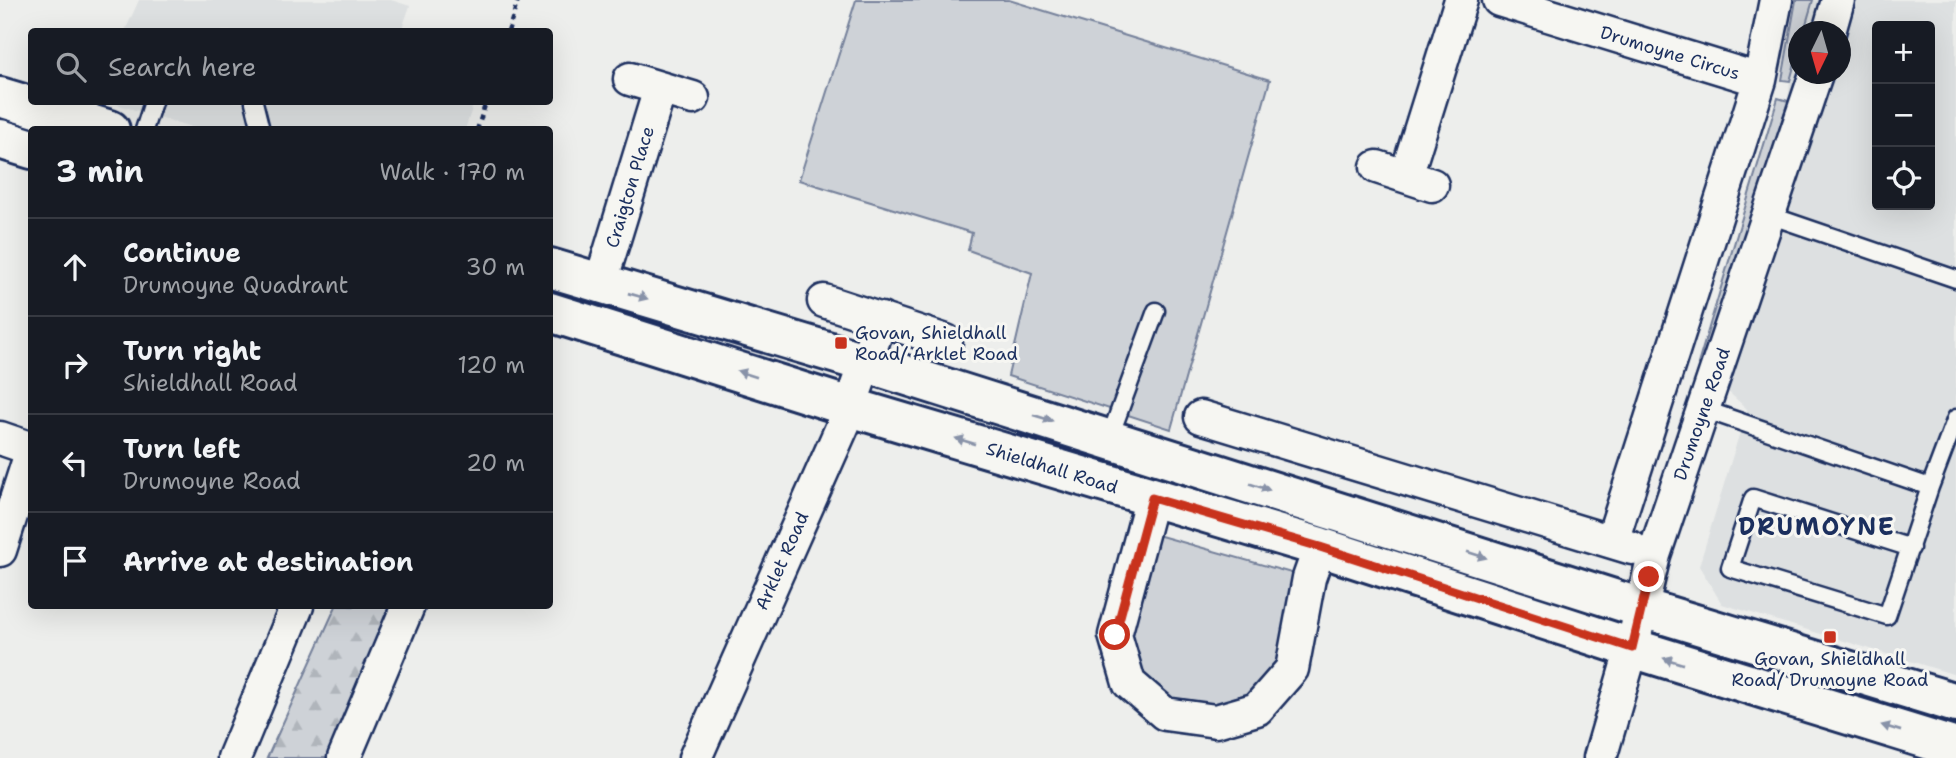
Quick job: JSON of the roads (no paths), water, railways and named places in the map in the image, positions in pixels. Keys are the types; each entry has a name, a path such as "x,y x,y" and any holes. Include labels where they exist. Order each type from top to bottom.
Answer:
{"main road":[{"path":"0,97 97,126"},
{"path":"0,139 28,148"},
{"path":"553,273 867,363 1642,608 1956,703"},
{"name":"Shieldhall Road","path":"553,313 850,407 1320,547 1632,648 1956,748"}],"street":[{"path":"1405,176 1461,0"},
{"name":"Drumoyne Circus","path":"1499,0 1760,80"},
{"path":"1612,541 1760,80 1776,0"},
{"path":"1832,21 1838,0"},
{"path":"630,79 693,98"},
{"name":"Drumoyne Road","path":"1600,758 1632,648 1654,555 1813,84"},
{"name":"Craigton Place","path":"600,285 660,89"},
{"path":"824,301 946,341"},
{"name":"Arklet Road","path":"695,758 850,407 881,319"},
{"path":"1201,417 1654,555"},
{"path":"0,438 28,448"},
{"path":"0,550 28,462"},
{"path":"1152,498 1115,635 1129,683 1165,714 1216,721 1257,709 1292,669 1310,579 1320,547"},
{"path":"234,758 296,609"},
{"path":"344,758 407,609"}],"lane":[{"path":"145,126 152,105"},
{"path":"255,105 260,126"},
{"path":"1769,215 1956,279"},
{"path":"1110,439 1156,311"},
{"path":"1703,409 1930,487"},
{"path":"1911,548 1753,498 1730,568 1887,617 1911,548 1930,487 1956,418"}],"place":[{"name":"Govan, Shieldhall Road/ Arklet Road","path":"841,343"},
{"name":"Govan, Shieldhall Road/ Drumoyne Road","path":"1830,637"}],"district":[{"name":"DRUMOYNE","path":"1817,527"}]}
